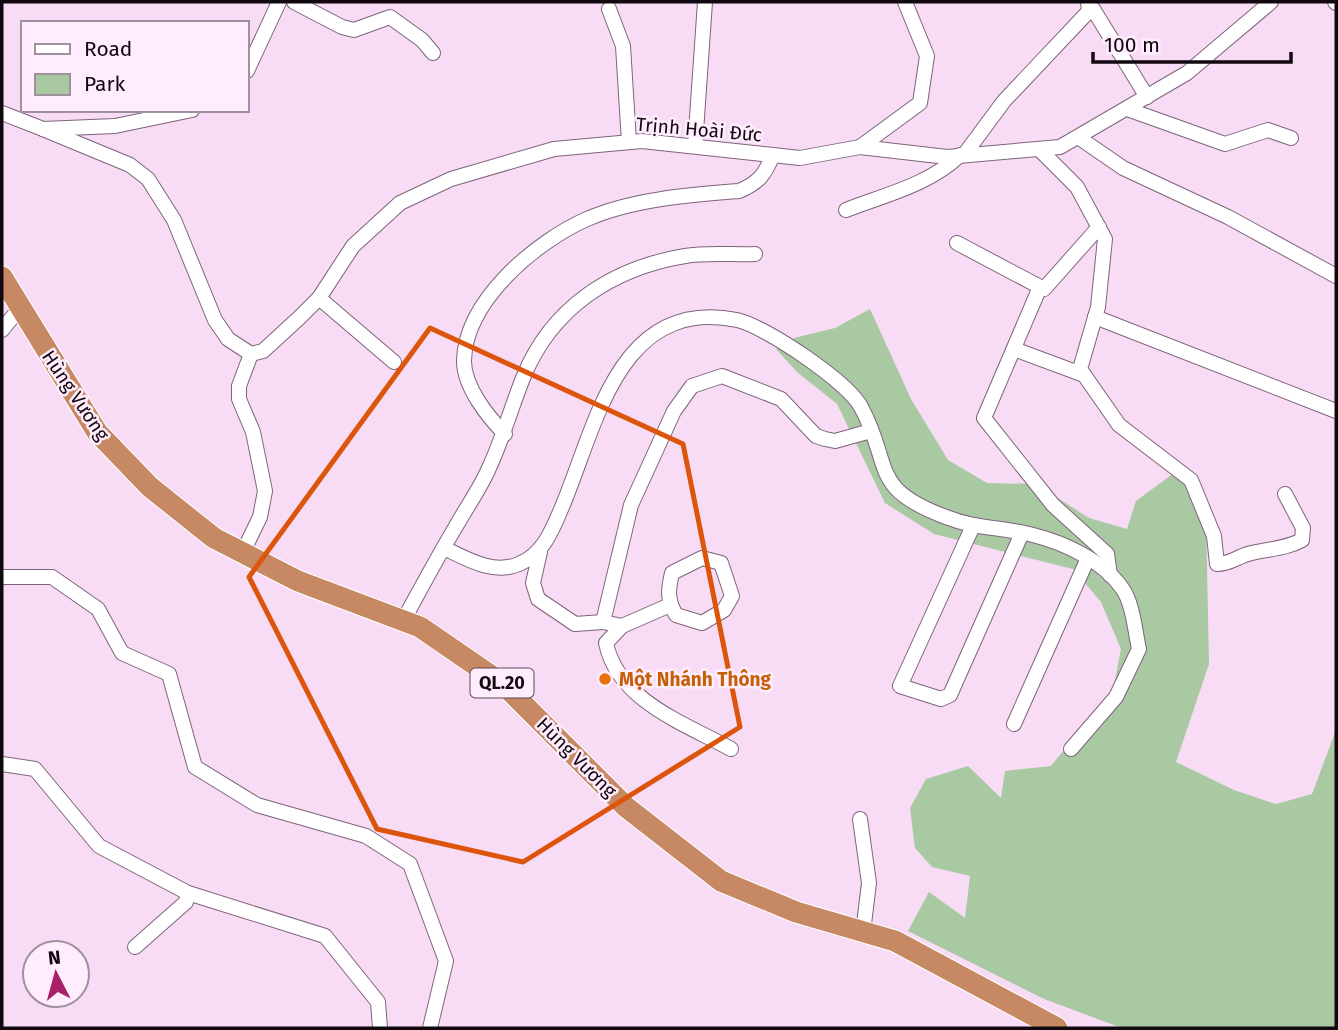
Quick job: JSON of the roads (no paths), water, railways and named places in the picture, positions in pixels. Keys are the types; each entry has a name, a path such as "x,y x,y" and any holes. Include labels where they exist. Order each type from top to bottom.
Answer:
{"highway":[{"name":"Hùng Vương","path":"2,277 19,309 97,432 150,487 214,538 298,581 420,628 503,684 626,807 721,881 796,912 895,942 1057,1028"}],"street":[{"path":"248,69 279,2"},
{"path":"294,2 342,27 354,30 390,17 422,40 433,53"},
{"path":"695,146 705,2"},
{"name":"Trịnh Hoài Đức","path":"251,355 263,351 319,298 353,246 400,203 451,178 554,149 629,142 695,146 800,158 860,147 920,103 927,56 905,2"},
{"path":"860,147 962,155 1060,147 1187,73 1271,2"},
{"path":"846,210 926,179 962,155 1004,101 1093,6 1147,97"},
{"path":"609,9 623,46 629,142"},
{"path":"1127,109 1225,144 1268,130 1291,138"},
{"path":"43,129 116,126 182,112"},
{"path":"2,113 130,165 149,179 174,220 215,320 228,340 251,355 239,386 239,399 253,432 265,491 260,517 243,552"},
{"path":"1078,137 1123,168 1228,216 1336,276"},
{"path":"1039,149 1077,187 1105,239 1095,317 1080,369 1119,425 1191,480 1214,536 1217,564 1226,564 1245,554 1294,545 1302,540 1303,528 1285,494"},
{"path":"505,434 485,414 464,363 470,334 488,301 509,272 539,246 588,219 649,202 738,191 751,186 764,176 773,155"},
{"path":"957,243 1044,289 1099,227"},
{"path":"403,621 486,475 505,434 524,377 540,344 580,298 616,276 646,265 688,256 755,254"},
{"path":"1040,287 984,418 1054,505 1107,554 1110,575"},
{"path":"319,298 394,362"},
{"path":"2,330 19,309"},
{"path":"1095,317 1336,411"},
{"path":"622,626 603,622 575,624 538,598 533,583 540,552 581,461 604,394 627,358 654,334 680,322 711,318 739,321 775,336 844,387 860,404 872,431 885,477 899,492 924,509 972,528 1035,535 1088,558 1124,589 1139,649 1116,697 1071,749"},
{"path":"1014,349 1084,375"},
{"path":"603,622 631,505 674,411 692,386 722,376 781,399 816,436 825,439 835,441 872,431"},
{"path":"972,528 900,686 942,699 950,695 1022,533"},
{"path":"444,548 478,565 498,567 517,565 540,552"},
{"path":"702,558 721,563 732,596 724,610 702,623 676,615 670,605 667,590 672,573 702,558"},
{"path":"1014,724 1088,558"},
{"path":"2,577 52,577 98,609 122,653 169,674 195,767 257,805 366,836 410,864 446,961 430,1028"},
{"path":"670,605 622,626 606,643 610,662 636,696 731,749"},
{"path":"2,764 35,769 99,846 188,893 326,936 378,1002 380,1028"},
{"path":"860,819 869,883 863,932"},
{"path":"135,947 186,902 188,893"}],"place":[{"name":"Một Nhánh Thông","path":"605,679"}]}
